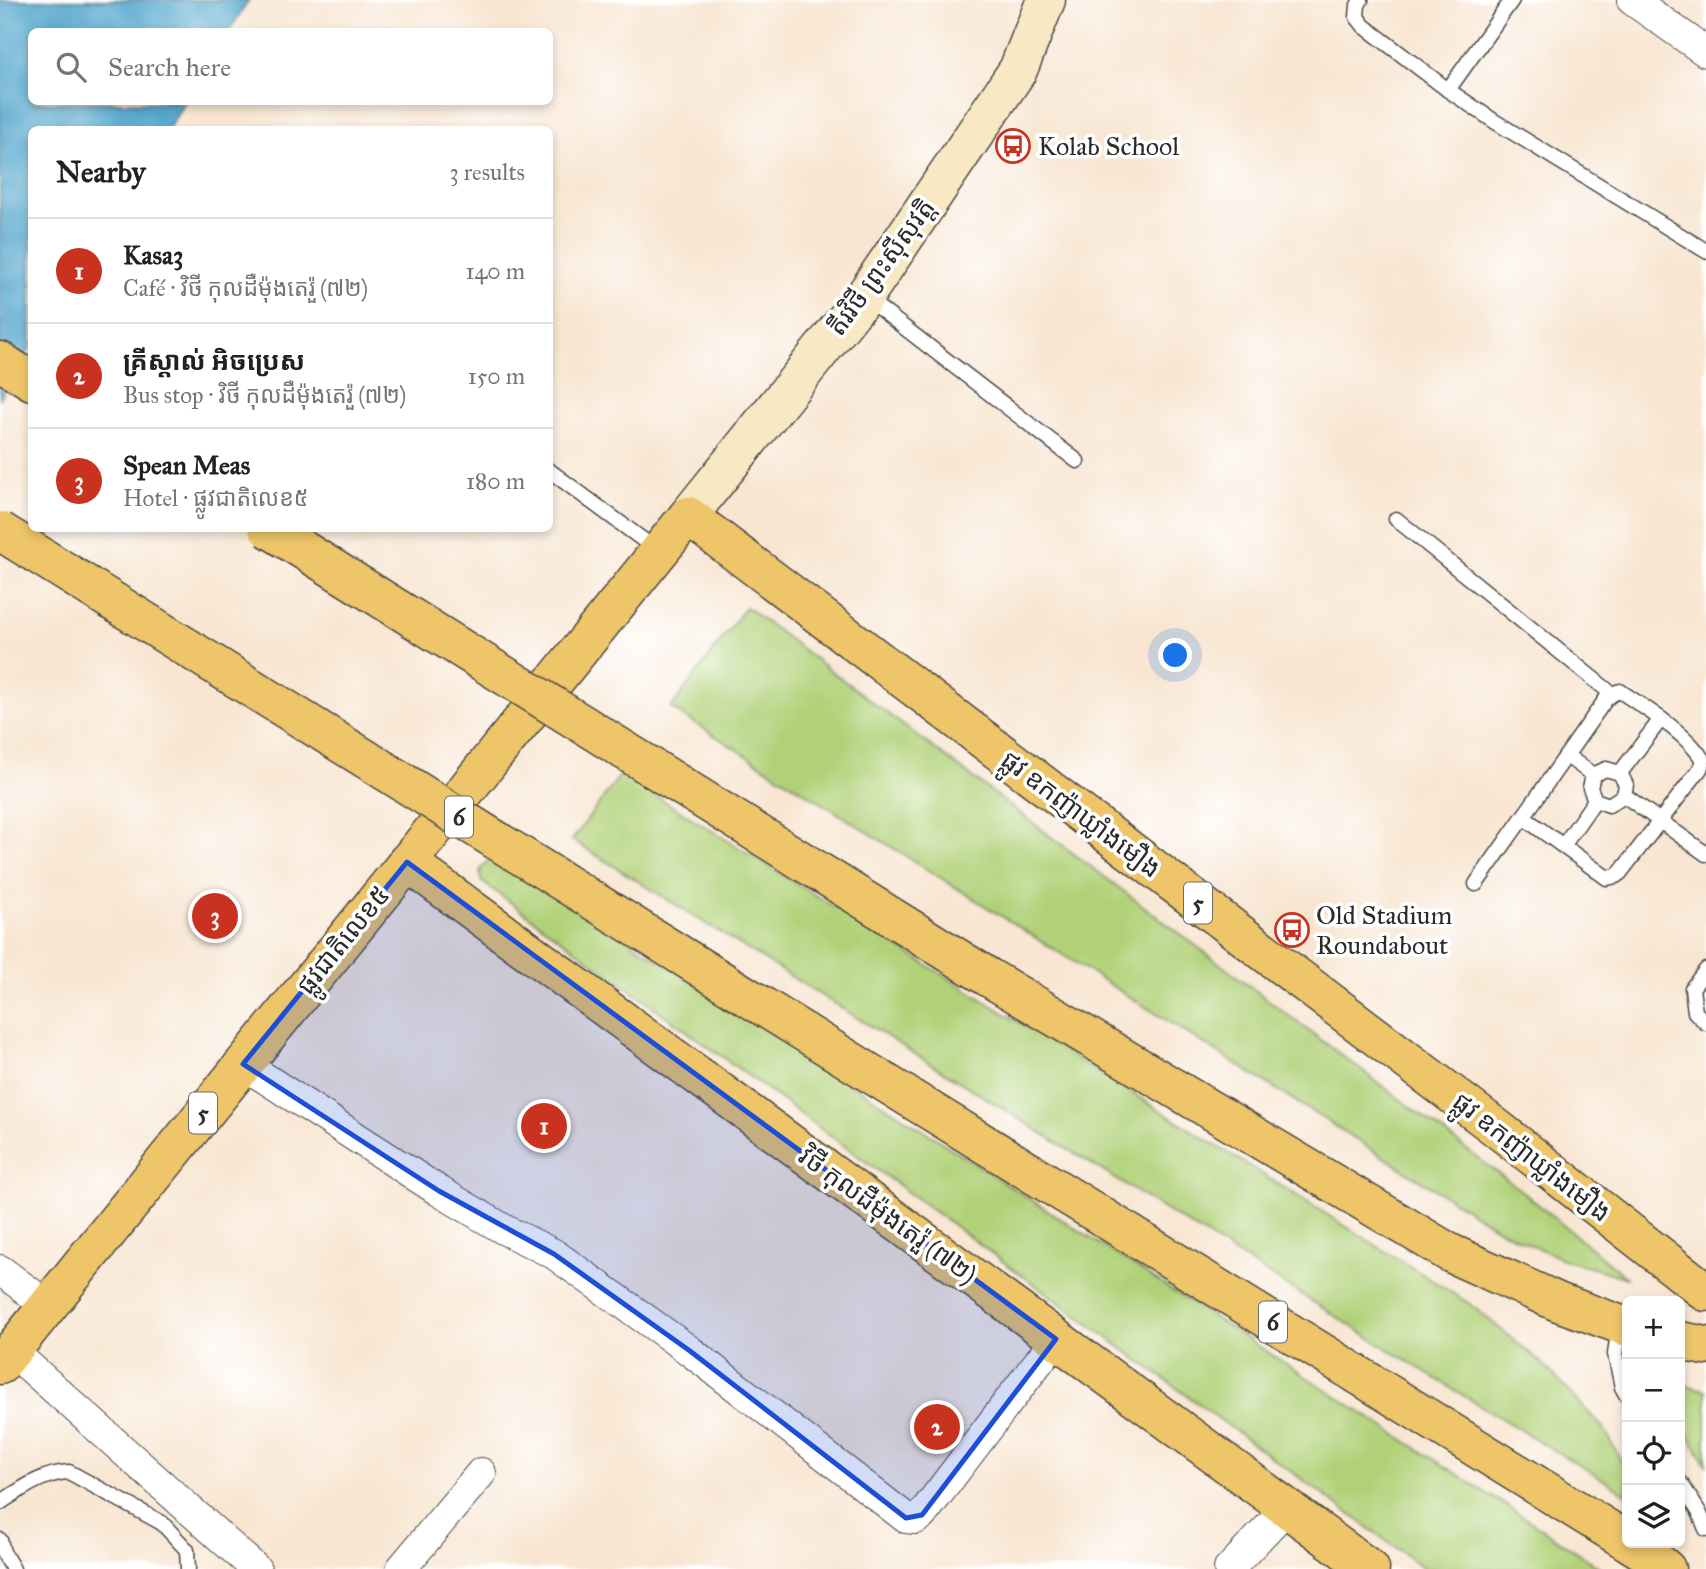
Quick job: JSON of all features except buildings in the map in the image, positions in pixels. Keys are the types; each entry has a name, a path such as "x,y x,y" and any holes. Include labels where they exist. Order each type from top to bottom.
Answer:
{"highway":[{"path":"0,361 28,378"},
{"name":"ផ្លូវជាតិលេខ៥","path":"6,1358 688,516"},
{"name":"ផ្លូវ ឧកញ៉ាឃ្លាំងមឿង","path":"688,516 1494,1126 1706,1293"},
{"name":"6","path":"0,531 1622,1538"},
{"path":"274,532 988,977 1450,1253 1558,1302 1622,1326"},
{"name":"វិថី កុលដឺម៉ុងតេរ៉ួ (៧២)","path":"407,862 1370,1569"},
{"path":"1685,1342 1706,1346"},
{"name":"6","path":"1637,1548 1667,1569"}],"main road":[{"name":"តីរវិថី ព្រះស៊ីសុវត្តិ","path":"688,516 864,297 1018,70 1046,0"}],"street":[{"path":"1633,0 1706,52"},
{"path":"243,1064 439,1191 505,1230 554,1254 690,1350 906,1518 916,1519 922,1515 1056,1339"},
{"path":"0,1270 48,1306"},
{"path":"6,1358 256,1569"},
{"path":"401,1569 481,1473"},
{"path":"1229,1569 1287,1508"}],"lane":[{"path":"1361,0 1357,16 1364,26 1448,90 1706,251"},
{"path":"1448,90 1512,0"},
{"path":"864,297 1077,461"},
{"path":"553,473 659,551"},
{"path":"1396,519 1612,694"},
{"path":"1475,884 1606,699 1612,694 1620,691 1661,719 1705,758 1700,769 1616,876 1607,878 1523,817"},
{"path":"1620,774 1661,719"},
{"path":"1567,756 1593,775"},
{"path":"1606,769 1620,774 1626,785 1624,795 1609,805 1595,800 1590,788 1593,775 1606,769"},
{"path":"1624,795 1706,853"},
{"path":"1563,846 1595,800"},
{"path":"1706,970 1692,988 1695,1012 1706,1023"},
{"path":"1622,1330 1615,1354 1622,1387"},
{"path":"0,1503 23,1487 54,1472 69,1472 162,1523 187,1550 188,1569"},
{"path":"1682,1485 1706,1529"},
{"path":"0,1540 3,1552 13,1569"}],"highlighted area":[{"path":"407,862 1056,1339 922,1515 906,1518 690,1351 554,1254 439,1191 243,1064"}],"green space":[{"path":"746,607 1523,1192 1627,1278 1562,1259 1498,1229 671,708"},
{"path":"621,774 1470,1304 1543,1364 1605,1430 1622,1462 1622,1491 1446,1385 572,840"},
{"path":"493,853 1602,1569 1425,1569 481,881 480,871"},
{"path":"1685,1385 1706,1390 1706,1464 1685,1428"}],"water":[{"path":"0,0 249,0 231,28 28,28 28,105 183,105 170,126 28,126 28,352 0,398"}],"place":[{"name":"Kolab School","path":"1013,146"},
{"name":"Spean Meas","path":"215,916"},
{"name":"Old Stadium Roundabout","path":"1292,930"},
{"name":"Kasa3","path":"544,1126"},
{"name":"គ្រីស្តាល់ អិចប្រេស","path":"937,1427"}]}
